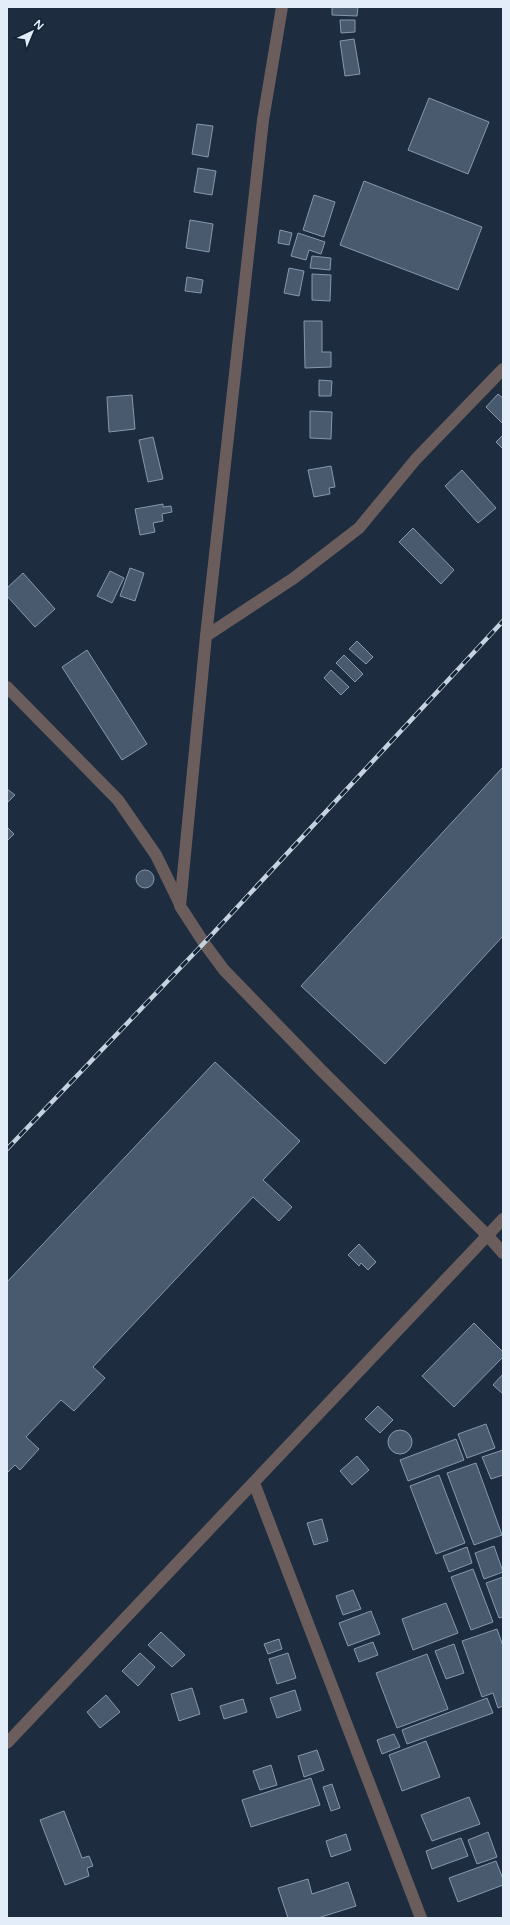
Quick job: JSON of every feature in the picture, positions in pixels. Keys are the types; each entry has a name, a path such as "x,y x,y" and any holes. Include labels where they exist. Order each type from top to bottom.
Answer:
{"street":[{"path":"180,906 206,636 263,120 282,7"},
{"path":"206,636 294,578 359,528 416,459 503,370"},
{"path":"7,687 118,800 156,855 180,906 224,970 321,1070 488,1236 503,1253"},
{"path":"7,1743 488,1236 503,1218"},
{"path":"254,1483 421,1918"}],"building":[{"path":"332,7 358,7 357,16 332,15"},
{"path":"340,20 355,20 355,32 341,33"},
{"path":"354,39 360,74 345,76 340,41"},
{"path":"429,98 489,122 468,174 408,150"},
{"path":"197,124 213,126 208,157 192,154"},
{"path":"198,168 216,171 212,195 194,192"},
{"path":"364,181 482,227 458,290 340,245"},
{"path":"314,195 335,202 324,237 303,230"},
{"path":"190,220 213,224 209,252 186,248"},
{"path":"280,230 292,233 289,245 278,243"},
{"path":"298,233 325,242 321,254 309,250 306,260 291,256"},
{"path":"312,256 331,258 330,270 310,268"},
{"path":"289,268 304,271 299,296 284,293"},
{"path":"312,274 331,275 330,301 312,300"},
{"path":"187,277 203,280 201,293 185,291"},
{"path":"304,321 322,321 322,352 331,352 331,367 305,368"},
{"path":"319,380 332,381 331,396 319,396"},
{"path":"498,394 503,398 503,424 486,407"},
{"path":"132,395 135,429 109,432 107,397"},
{"path":"310,411 332,412 331,439 310,438"},
{"path":"503,435 503,449 496,442"},
{"path":"153,437 163,479 148,482 139,440"},
{"path":"331,466 335,487 329,488 330,494 314,497 308,470"},
{"path":"462,470 496,508 478,523 445,486"},
{"path":"163,504 163,507 171,506 172,512 162,514 163,521 153,523 155,532 140,535 135,509"},
{"path":"413,528 454,570 441,584 399,542"},
{"path":"130,568 144,573 135,601 120,596"},
{"path":"110,571 124,578 112,603 97,596"},
{"path":"23,573 55,609 35,627 7,596 7,588"},
{"path":"357,641 373,657 366,664 349,649"},
{"path":"87,650 147,744 122,760 62,667"},
{"path":"344,655 363,674 355,682 336,663"},
{"path":"331,670 349,687 341,695 324,678"},
{"path":"503,767 503,936 385,1064 301,986"},
{"path":"7,789 15,795 8,802 7,802"},
{"path":"7,827 14,834 7,841"},
{"path":"145,870 151,873 154,879 151,885 145,888 139,885 136,879 139,873"},
{"path":"215,1062 300,1141 263,1180 292,1207 279,1221 253,1197 93,1367 105,1378 74,1411 61,1400 26,1437 39,1449 20,1470 15,1465 7,1473 7,1282"},
{"path":"359,1244 376,1262 368,1270 361,1263 359,1266 348,1255"},
{"path":"474,1323 503,1352 503,1357 454,1407 422,1376"},
{"path":"503,1374 503,1394 493,1385"},
{"path":"378,1406 393,1420 380,1433 365,1419"},
{"path":"486,1424 495,1448 467,1458 458,1434"},
{"path":"400,1430 409,1433 412,1442 409,1451 400,1454 391,1451 388,1442 391,1433"},
{"path":"456,1439 464,1460 408,1481 400,1460"},
{"path":"503,1450 503,1475 491,1479 482,1457"},
{"path":"357,1456 369,1470 352,1485 340,1471"},
{"path":"476,1463 502,1535 474,1545 447,1473"},
{"path":"439,1475 465,1543 436,1554 410,1486"},
{"path":"322,1519 328,1541 314,1545 307,1523"},
{"path":"494,1546 503,1572 484,1579 475,1553"},
{"path":"467,1547 472,1563 449,1572 443,1556"},
{"path":"473,1569 493,1622 471,1630 451,1577"},
{"path":"503,1577 503,1617 499,1618 486,1583"},
{"path":"353,1590 361,1609 343,1615 336,1596"},
{"path":"446,1603 458,1633 413,1650 402,1619"},
{"path":"371,1611 380,1634 348,1646 339,1623"},
{"path":"497,1629 503,1646 503,1706 498,1708 493,1693 482,1697 462,1641"},
{"path":"161,1632 185,1655 172,1667 148,1645"},
{"path":"279,1639 282,1649 268,1654 264,1644"},
{"path":"373,1642 378,1655 359,1662 354,1649"},
{"path":"454,1644 464,1673 446,1679 435,1651"},
{"path":"140,1653 155,1667 138,1686 122,1671"},
{"path":"288,1653 296,1678 277,1684 269,1659"},
{"path":"427,1654 448,1709 397,1728 376,1673"},
{"path":"192,1688 200,1714 179,1721 171,1694"},
{"path":"295,1690 301,1710 277,1718 270,1698"},
{"path":"106,1695 120,1712 100,1728 87,1712"},
{"path":"487,1698 493,1713 407,1744 402,1730"},
{"path":"243,1699 247,1712 224,1719 220,1706"},
{"path":"394,1734 400,1747 382,1754 377,1740"},
{"path":"426,1741 440,1777 402,1791 389,1755"},
{"path":"317,1750 324,1770 304,1777 298,1756"},
{"path":"271,1765 277,1785 260,1790 253,1771"},
{"path":"311,1778 320,1805 251,1827 242,1800"},
{"path":"332,1784 340,1808 331,1811 323,1787"},
{"path":"469,1797 480,1824 432,1841 421,1815"},
{"path":"64,1811 82,1858 89,1856 93,1866 87,1868 89,1876 65,1885 40,1820"},
{"path":"488,1832 497,1857 477,1864 468,1840"},
{"path":"346,1834 351,1850 331,1857 326,1841"},
{"path":"461,1838 468,1856 432,1869 426,1851"},
{"path":"496,1861 503,1879 503,1885 458,1902 449,1878"},
{"path":"308,1879 312,1894 348,1882 356,1906 318,1918 288,1918 278,1888"}],"railway":[{"path":"7,1149 204,943 503,621"}]}
